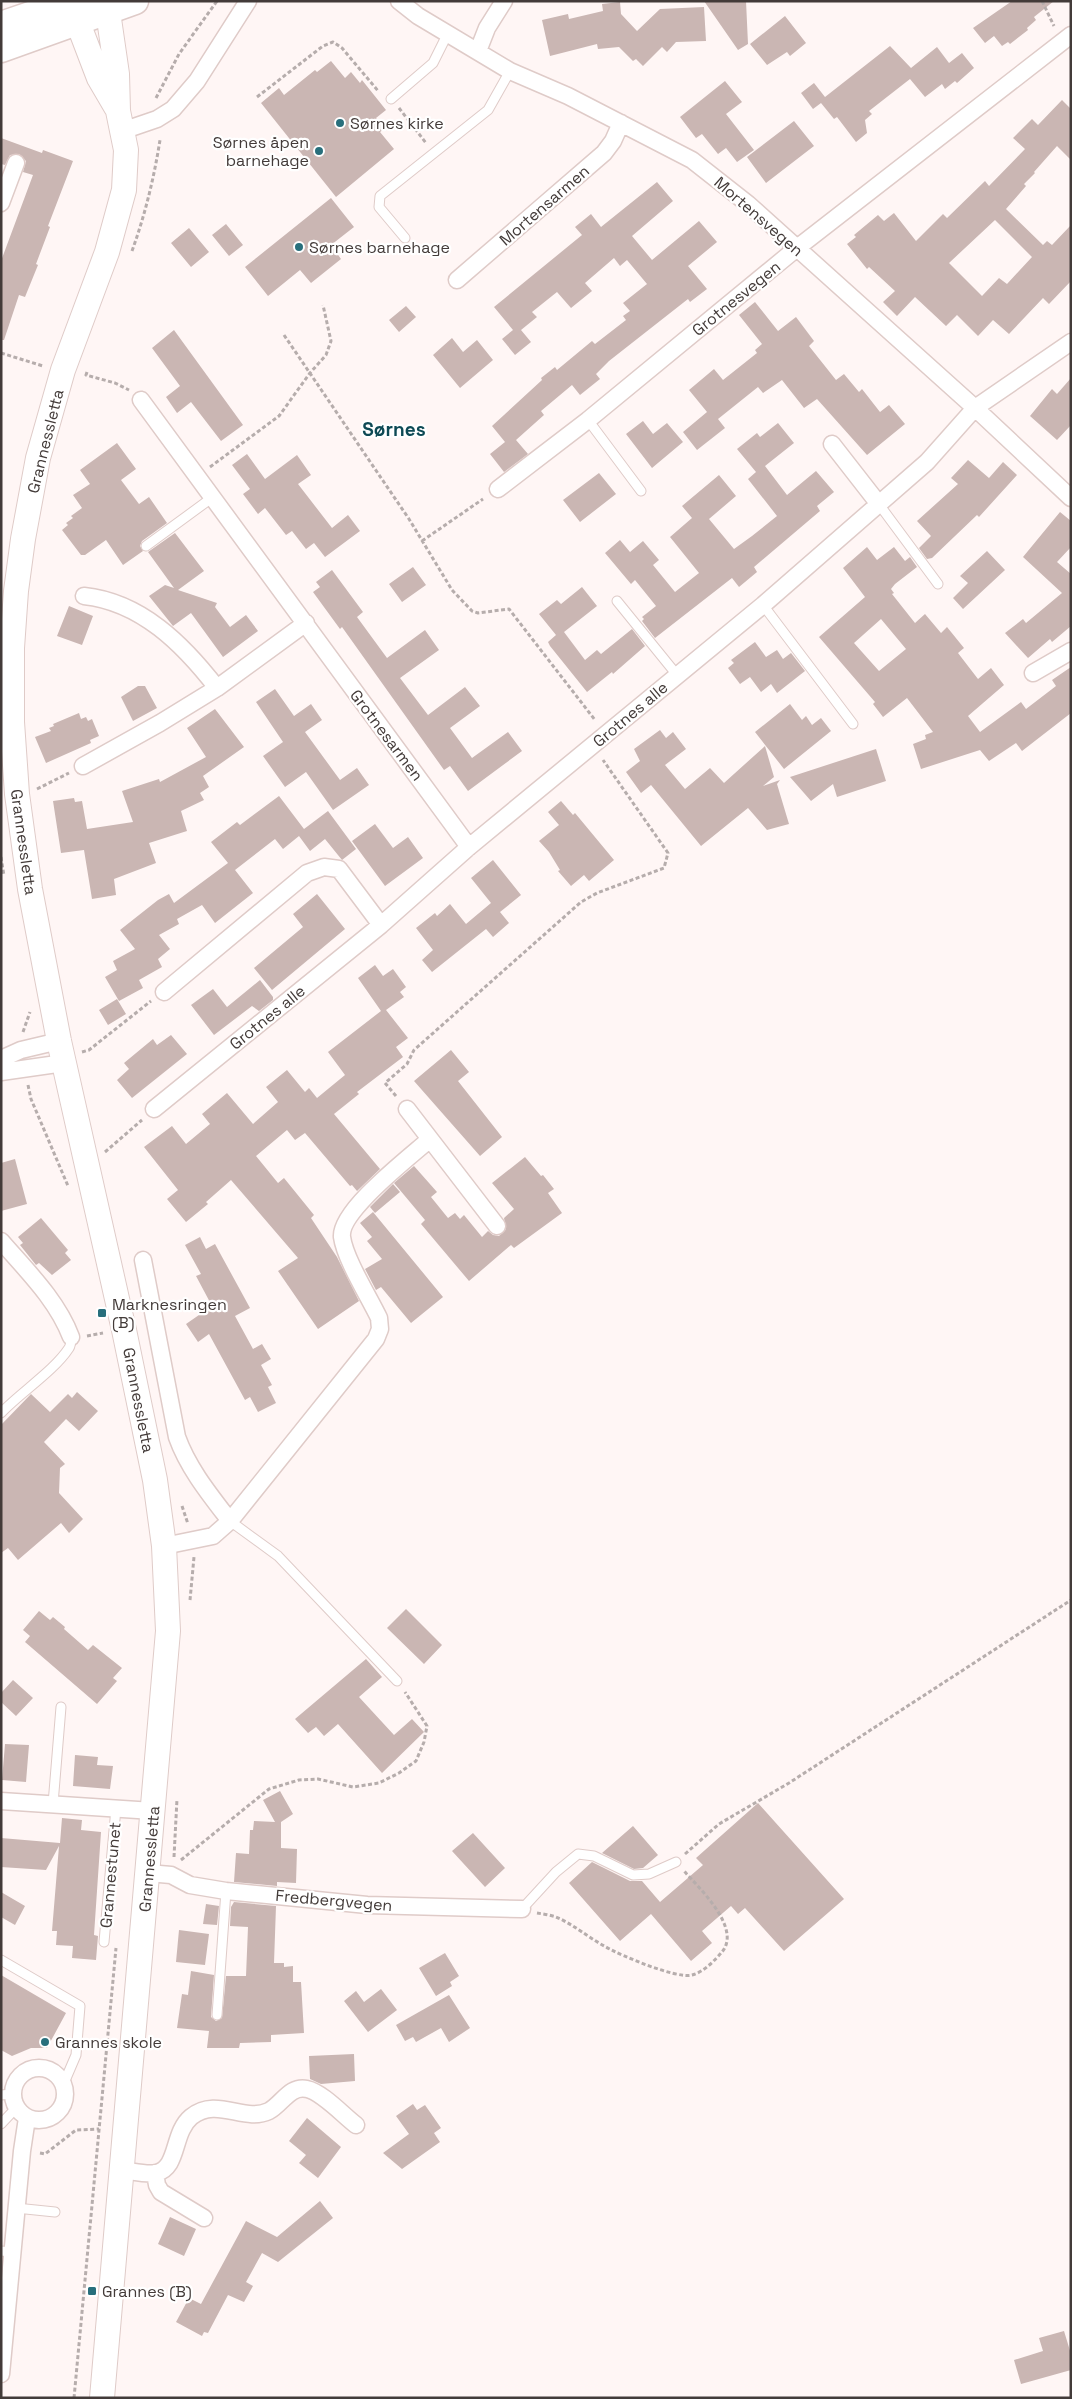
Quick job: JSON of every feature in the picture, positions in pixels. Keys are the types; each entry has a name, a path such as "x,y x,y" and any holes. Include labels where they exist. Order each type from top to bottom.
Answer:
{"main road":[{"path":"1,25 88,8 136,1"},
{"path":"1,49 88,8"},
{"name":"Grannessletta","path":"88,8 99,78 120,121"},
{"name":"Grannessletta","path":"88,8 117,74 120,121 126,150 126,168 120,209 107,252 63,370 48,422 23,539 12,648 12,722 16,794 30,889 67,1052 155,1480 164,1546 168,1631 153,1811 160,1874 121,2170 102,2398"}],"street":[{"path":"120,121 156,119 173,109 197,81 248,1"},
{"name":"Mortensvegen","path":"399,1 418,16 510,71 568,96 692,160 748,204 976,408 1071,498"},
{"path":"478,51 487,28 504,1"},
{"name":"Grotnesvegen","path":"498,489 588,420 797,248 1071,35"},
{"name":"Mortensarmen","path":"457,280 604,153 613,142 621,123"},
{"path":"1,203 16,163"},
{"path":"976,408 1071,342"},
{"name":"Grotnesarmen","path":"141,400 214,497 469,848"},
{"name":"Grotnes alle","path":"154,1109 381,924 469,848 763,604 927,462 976,408"},
{"path":"832,444 878,504"},
{"path":"84,596 114,603 146,617 202,668 217,688"},
{"path":"83,766 160,723 217,688 306,623"},
{"path":"1033,673 1071,651"},
{"path":"164,992 307,873 324,867 339,869 381,924"},
{"path":"1,1059 21,1050 67,1052"},
{"path":"1,1072 25,1068 67,1052"},
{"path":"407,1109 497,1226"},
{"path":"164,1546 213,1536 230,1521 376,1340 380,1329 379,1318 347,1253 342,1236 345,1221 359,1203 430,1139"},
{"path":"1,1241 54,1303 66,1323 71,1337"},
{"name":"Grannessletta","path":"143,1260 177,1437 181,1449 202,1484 230,1521"},
{"name":"Grannestunet","path":"1,1801 153,1811"},
{"name":"Fredbergvegen","path":"160,1874 190,1885 226,1891 367,1905 522,1909"},
{"path":"1,2374 6,2251 16,2208 22,2151 14,2104 16,2080 26,2070 40,2067 54,2072 64,2082 66,2095 62,2108 52,2117 40,2121 14,2104"},
{"path":"121,2170 155,2173 164,2170 171,2161 177,2136 184,2124 196,2114 208,2109 219,2108 262,2113 273,2108 291,2092 302,2088 316,2093 356,2125"},
{"path":"155,2173 157,2185 161,2192 204,2218"}],"lane":[{"path":"391,99 433,64 448,33"},
{"path":"405,238 379,207 380,196 488,110 510,71"},
{"path":"588,420 641,490"},
{"path":"146,546 214,497"},
{"path":"878,504 938,584"},
{"path":"617,601 677,675"},
{"path":"763,604 854,724"},
{"path":"1,1412 55,1364 70,1347 71,1337"},
{"path":"230,1521 278,1556 398,1681"},
{"path":"53,1804 61,1707"},
{"name":"Grannestunet","path":"104,1942 116,1808"},
{"path":"522,1909 556,1872 578,1854 594,1856 633,1875 649,1874 676,1862"},
{"path":"216,2015 226,1891"},
{"path":"1,1960 80,2006 76,2055 64,2082"},
{"path":"1,2124 14,2104"},
{"path":"16,2208 55,2212"}],"path":[{"path":"153,103 179,54 217,1"},
{"path":"258,97 323,46 333,42 342,48 378,91 391,99 434,153"},
{"path":"197,476 279,416 310,373 326,355 331,341 323,305"},
{"path":"284,335 452,590 472,611 486,613 509,610 606,734"},
{"path":"1,353 43,366"},
{"path":"86,374 115,383 141,400"},
{"path":"422,542 498,489"},
{"path":"407,1109 385,1083 407,1064 414,1050 581,902 597,893 664,868 668,853 593,745"},
{"path":"16,794 39,789 83,766"},
{"path":"1,857 5,882"},
{"path":"67,1052 89,1050 164,992"},
{"path":"21,1050 21,1036 30,1013 28,1004"},
{"path":"25,1068 31,1099 72,1195"},
{"path":"99,1156 154,1109"},
{"path":"102,1324 106,1342"},
{"path":"522,1909 556,1917 608,1948 674,1975 693,1975 714,1962 725,1948 727,1927 713,1904 676,1862 718,1824 789,1783 1071,1600"},
{"path":"160,1874 269,1789 299,1780 318,1779 353,1788 379,1783 399,1773 416,1760 424,1742 427,1726 418,1708 398,1681"},
{"path":"74,2398 117,1945"},
{"path":"22,2151 45,2154 76,2130 99,2129"}],"building":[{"path":"704,1 746,1 748,44 738,50"},
{"path":"1012,1 1054,1 1034,17 1036,20 1027,28 1028,30 1010,44 1008,42 1002,46 994,36 985,43 973,28"},
{"path":"620,2 621,14 637,31 660,9 704,7 706,41 676,42 667,52 662,47 643,66 636,59 633,61 619,47 598,49 597,44 550,56 542,20 568,14 569,19 603,11 602,4"},
{"path":"785,16 806,43 790,56 787,52 767,65 750,44"},
{"path":"890,46 911,68 937,47 949,63 962,53 974,68 957,83 955,81 945,89 942,84 925,97 910,79 869,111 872,114 865,120 867,133 856,142 837,117 834,119 821,103 813,109 801,93 814,83 825,97"},
{"name":"Sørnes kirke","path":"331,61 345,78 351,72 360,83 362,80 386,110 376,118 384,129 380,132 394,149 336,197 261,103 279,88 284,95 315,70 317,72"},
{"path":"725,81 742,102 726,114 754,150 737,162 726,148 718,154 702,134 696,138 680,117"},
{"path":"1062,100 1071,109 1071,160 1057,146 1024,184 1026,186 1006,209 1043,245 1047,241 1052,245 1071,225 1071,281 1049,304 1043,298 1009,334 993,320 978,336 957,315 946,326 915,297 897,316 883,302 895,291 869,267 867,269 847,244 856,237 854,235 878,215 884,221 894,213 916,241 943,214 947,218 985,181 989,186 1025,149 1013,138 1032,119 1038,125","holes":["995,220 1032,257 1007,284 999,278 982,296 949,263"]},
{"path":"794,121 814,146 766,183 747,157"},
{"path":"1,138 42,153 43,150 73,161 48,226 50,227 36,264 38,265 25,297 19,295 4,340 1,340 1,261 33,175 23,172 26,161 19,154 10,155 5,165 1,164"},
{"path":"657,182 673,201 632,236 652,260 699,221 717,242 688,266 707,289 690,302 688,299 609,361 596,374 600,379 580,395 572,385 541,411 544,415 516,440 528,454 504,472 490,454 505,442 492,426 542,380 541,378 555,367 557,370 592,341 595,344 626,320 623,316 630,311 623,303 647,284 627,260 620,266 614,258 585,283 592,291 571,308 557,292 532,312 537,317 521,330 531,342 515,355 502,339 513,330 494,307 582,235 575,227 591,214 601,227"},
{"path":"331,198 354,227 331,245 341,259 311,283 300,270 268,296 245,267"},
{"path":"226,224 243,245 229,256 212,235"},
{"path":"189,228 209,252 191,267 171,243"},
{"path":"755,302 778,331 796,317 814,341 809,346 836,380 844,374 859,392 862,389 880,412 889,405 905,424 867,455 817,399 804,408 782,380 763,393 758,387 718,419 725,428 697,450 683,432 707,412 689,390 714,369 723,380 757,353 755,350 762,344 739,315"},
{"path":"406,306 416,317 399,332 389,320"},
{"path":"174,330 243,425 221,441 191,402 177,413 166,397 180,386 152,348"},
{"path":"452,338 463,352 477,340 493,360 460,388 433,355"},
{"path":"1071,378 1071,425 1057,440 1030,416 1052,389 1057,394"},
{"path":"643,421 653,434 667,423 683,442 652,468 626,434"},
{"path":"778,423 794,443 765,466 787,495 816,471 834,492 817,506 820,511 754,567 757,572 739,587 732,578 655,638 642,621 644,619 642,617 656,606 635,580 631,584 605,553 620,540 630,552 643,541 659,560 653,565 675,592 699,573 670,537 692,518 682,506 719,475 736,496 709,519 734,549 752,536 777,516 748,479 756,472 737,449 757,433 760,437"},
{"path":"117,443 136,469 121,480 139,504 149,497 167,523 142,541 140,546 143,551 123,565 106,540 85,555 81,555 62,530 68,525 66,523 73,518 71,516 82,508 73,495 90,484 80,470"},
{"path":"247,454 265,479 297,455 311,475 298,484 332,528 348,515 360,531 325,557 314,543 306,549 292,531 286,535 265,508 258,514 243,494 250,489 232,465"},
{"path":"968,460 989,478 1003,462 1017,475 979,517 977,515 932,558 927,559 919,548 931,536 917,521 958,484 951,478"},
{"path":"599,473 616,494 580,522 563,500"},
{"path":"1060,512 1071,521 1071,547 1057,562 1071,574 1071,626 1052,642 1050,639 1028,658 1005,633 1023,619 1026,623 1062,593 1023,557"},
{"path":"175,533 204,571 178,590 217,603 215,607 230,627 246,615 258,631 223,657 191,613 173,626 149,596 165,585 174,588 148,552"},
{"path":"867,547 877,560 894,547 905,561 910,557 917,567 895,584 891,589 894,593 892,594 915,623 925,614 941,633 947,627 964,648 958,653 978,679 991,668 1004,685 968,716 980,732 1021,702 1026,709 1056,686 1052,680 1071,667 1071,713 1022,751 1016,743 989,761 980,750 921,769 913,744 926,739 925,735 933,732 907,698 883,717 873,704 875,702 819,637 865,597 843,568","holes":["881,619 906,649 879,671 854,643"]},
{"path":"987,551 1005,570 963,609 953,598 968,583 960,576"},
{"path":"413,567 426,585 402,602 389,584"},
{"path":"332,570 363,612 357,617 387,658 425,630 439,650 400,678 428,715 465,687 480,706 450,728 472,758 508,732 522,751 468,791 450,766 444,770 342,627 340,629 313,592 320,587 316,582"},
{"path":"582,587 597,606 564,632 585,660 597,650 601,654 632,629 645,646 613,674 612,672 587,692 550,646 548,642 556,635 539,614 557,600 561,604"},
{"path":"69,606 93,616 82,645 57,636"},
{"path":"755,642 766,657 777,650 783,659 791,653 805,671 777,693 771,684 761,692 750,677 740,684 728,668 734,663 731,660"},
{"path":"138,686 145,686 157,708 133,721 121,697"},
{"path":"275,689 294,716 311,704 322,720 305,732 340,780 357,768 369,785 333,810 306,772 285,787 263,756 283,742 256,702"},
{"path":"790,704 802,720 806,716 812,725 821,718 831,731 784,769 755,732"},
{"path":"215,709 244,747 203,776 209,787 200,793 204,800 181,811 187,831 149,843 156,863 114,879 116,895 92,899 84,850 61,853 53,801 74,798 75,802 82,801 87,829 133,822 122,791 159,779 160,782 206,757 187,728"},
{"path":"79,713 81,719 86,717 88,721 92,719 99,736 90,740 91,743 46,763 35,737 51,731 49,728 54,726 53,724"},
{"path":"660,730 666,738 673,732 686,749 665,765 685,789 710,768 724,783 765,746 774,777 763,786 780,780 777,784 789,824 767,830 748,808 701,846 651,785 641,793 626,772 640,761 634,749"},
{"path":"876,749 886,781 837,797 833,784 811,801 790,777"},
{"path":"279,796 304,829 328,811 356,849 342,860 325,839 310,851 299,836 283,849 275,839 235,870 253,893 215,923 202,905 177,919 179,924 159,935 170,949 158,959 162,967 139,980 143,988 119,1001 105,977 117,970 113,961 135,949 120,930 158,900 169,894 174,903 228,863 211,842 237,822 240,825"},
{"path":"561,801 573,815 575,813 614,860 589,881 584,875 571,886 558,871 560,870 549,852 539,841 559,825 548,812"},
{"path":"375,824 393,848 408,837 423,858 385,886 352,841"},
{"path":"493,860 521,895 500,912 509,923 493,937 486,929 432,972 422,960 433,950 416,928 435,913 437,916 450,904 466,924 491,903 471,878"},
{"path":"317,894 345,929 272,990 254,968 303,927 293,914"},
{"path":"375,965 383,976 393,969 406,987 400,992 404,997 386,1010 408,1038 396,1047 403,1057 357,1092 359,1094 334,1114 380,1169 357,1191 352,1185 350,1186 305,1133 295,1140 287,1130 256,1156 278,1183 284,1178 314,1215 311,1218 337,1257 359,1301 318,1329 278,1271 298,1258 231,1180 206,1202 208,1204 186,1222 167,1199 178,1190 144,1147 172,1126 186,1144 210,1124 202,1114 227,1093 253,1124 278,1102 266,1087 287,1070 305,1092 309,1088 317,1098 345,1075 328,1052 381,1011 358,978"},
{"path":"260,980 273,997 273,1000 259,1011 252,1006 214,1035 191,1005 213,989 227,1007"},
{"path":"117,999 126,1014 108,1025 99,1010"},
{"path":"171,1035 187,1054 132,1098 117,1080 129,1069 124,1063 153,1039 157,1045"},
{"path":"451,1050 469,1072 458,1081 502,1137 480,1156 414,1081"},
{"path":"525,1157 554,1189 548,1193 562,1213 514,1248 511,1245 469,1281 421,1224 425,1220 394,1183 414,1166 437,1192 431,1197 448,1218 455,1213 460,1219 464,1215 482,1237 488,1231 493,1235 499,1236 506,1229 504,1218 514,1209 492,1183"},
{"path":"15,1159 27,1204 1,1211 1,1163"},
{"path":"393,1184 400,1192 375,1213 370,1207"},
{"path":"373,1212 443,1297 411,1323 381,1287 376,1290 365,1269 382,1259 367,1241 372,1237 360,1223"},
{"path":"41,1218 68,1250 65,1253 71,1260 52,1275 39,1263 36,1265 20,1245 23,1243 18,1237"},
{"path":"200,1237 206,1249 215,1244 250,1308 235,1316 253,1349 262,1344 271,1359 261,1365 272,1385 268,1387 276,1403 258,1412 250,1397 245,1400 209,1334 198,1342 186,1324 212,1306 196,1276 201,1274 185,1245"},
{"path":"77,1392 98,1411 79,1431 66,1419 44,1442 65,1464 60,1468 59,1493 83,1519 69,1533 61,1523 18,1560 8,1548 1,1553 1,1425 31,1394 50,1412 68,1394 72,1398"},
{"path":"406,1609 442,1645 424,1664 387,1628"},
{"path":"39,1611 50,1620 53,1617 88,1650 93,1645 122,1668 113,1678 117,1681 97,1704 25,1642 30,1636 23,1630"},
{"path":"366,1659 382,1677 359,1697 394,1735 412,1719 424,1732 382,1773 338,1724 324,1736 316,1727 308,1733 295,1719"},
{"path":"13,1680 33,1698 16,1716 1,1702 1,1693"},
{"path":"5,1744 29,1745 26,1782 2,1780"},
{"path":"75,1755 98,1757 97,1765 113,1766 110,1789 73,1786"},
{"path":"280,1791 293,1814 281,1822 281,1848 297,1849 296,1883 277,1882 277,1886 234,1882 236,1853 249,1854 250,1830 253,1830 254,1821 275,1822 263,1800"},
{"path":"758,1803 844,1899 784,1951 745,1908 738,1914 731,1906 702,1931 712,1943 691,1961 651,1914 620,1941 569,1883 592,1862 630,1881 642,1881 660,1902 703,1865 696,1858"},
{"path":"62,1818 82,1820 81,1830 101,1832 94,1935 98,1936 96,1960 72,1958 73,1946 56,1945 57,1931 52,1931 59,1846 46,1870 1,1867 1,1838 60,1843"},
{"path":"633,1826 658,1855 643,1868 634,1869 602,1853"},
{"path":"473,1833 505,1868 485,1887 452,1851"},
{"path":"1,1892 25,1906 15,1925 1,1917"},
{"path":"234,1902 276,1906 274,1963 284,1963 284,1967 293,1966 293,1982 301,1982 304,2033 271,2035 271,2042 240,2043 239,2048 207,2048 209,2031 177,2028 182,1994 188,1995 191,1971 214,1975 211,2017 216,2021 222,2018 226,1976 246,1976 248,1927 230,1926 231,1907"},
{"path":"206,1904 219,1906 217,1925 203,1924"},
{"path":"179,1930 209,1934 205,1965 176,1962"},
{"path":"445,1953 459,1976 450,1982 452,1986 436,1996 419,1968"},
{"path":"1,1975 66,2013 47,2048 31,2048 12,2056 1,2050"},
{"path":"381,1989 397,2010 368,2032 344,2001 356,1991 364,2002"},
{"path":"449,1995 470,2028 449,2042 441,2028 416,2042 413,2037 405,2041 396,2025"},
{"path":"354,2054 355,2081 321,2084 310,2079 309,2056"},
{"path":"413,2104 417,2110 425,2105 441,2128 434,2133 440,2142 402,2169 383,2153 409,2134 396,2116"},
{"path":"307,2118 341,2147 318,2178 299,2163 306,2155 289,2141"},
{"path":"320,2201 333,2218 278,2262 262,2253 246,2282 253,2286 244,2302 228,2295 208,2333 204,2332 202,2336 176,2322 189,2298 201,2304 246,2221 277,2237"},
{"path":"170,2217 196,2229 184,2256 158,2244"},
{"path":"1064,2331 1071,2354 1071,2370 1021,2384 1014,2360 1043,2351 1039,2338"}],"place":[{"name":"Sørnes kirke","path":"340,123"},
{"name":"Sørnes åpen barnehage","path":"319,151"},
{"name":"Sørnes barnehage","path":"299,247"},
{"name":"Marknesringen (B)","path":"102,1313"},
{"name":"Grannes skole","path":"45,2042"},
{"name":"Grannes (B)","path":"92,2291"}],"district":[{"name":"Sørnes","path":"394,429"}]}
